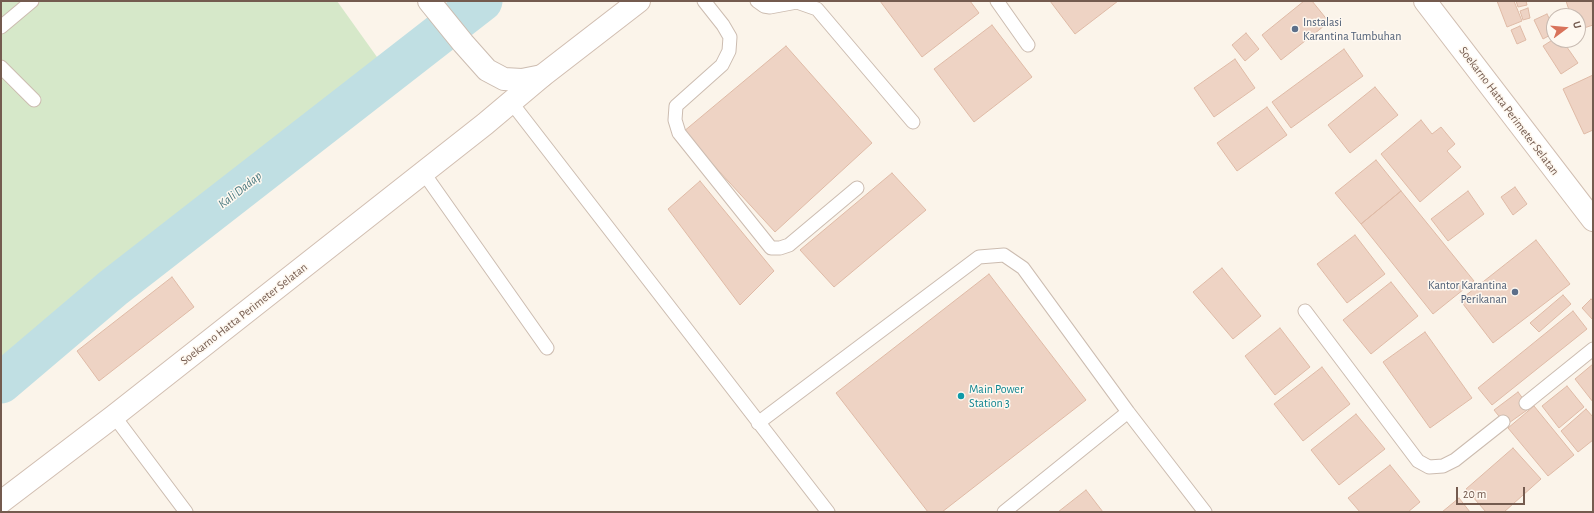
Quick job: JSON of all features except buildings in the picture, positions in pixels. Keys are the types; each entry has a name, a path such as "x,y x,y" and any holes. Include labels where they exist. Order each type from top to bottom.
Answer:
{"main road":[{"path":"430,2 487,70 504,79 522,80 542,76 639,1"},
{"name":"Soekarno Hatta Perimeter Selatan","path":"1425,1 1593,220"},
{"name":"Soekarno Hatta Perimeter Selatan","path":"1,502 114,416 485,124 542,76"}],"lane":[{"path":"1,27 32,1"},
{"path":"704,1 730,37 729,51 722,65 676,106 674,120 679,133 771,248 780,248 789,245 857,188"},
{"path":"757,1 764,6 770,7 797,2 817,9 913,122"},
{"path":"997,1 1028,46"},
{"path":"1,67 34,100"},
{"path":"511,102 828,512"},
{"path":"424,172 547,348"},
{"path":"758,423 979,257 1004,255 1023,268 1128,412 1205,512"},
{"path":"1305,311 1418,461 1429,467 1443,466 1455,460 1503,422"},
{"path":"1526,403 1593,349"},
{"path":"1011,510 1128,412"},
{"path":"114,416 186,512"}],"green space":[{"path":"1,1 337,1 382,64 1,363"}],"waterway":[{"name":"Kali Dadap","path":"1,383 113,288 482,1"}],"place":[{"name":"Instalasi Karantina Tumbuhan","path":"1295,29"},
{"name":"Kantor Karantina Perikanan","path":"1515,292"},
{"name":"Main Power Station 3","path":"961,396"}]}
